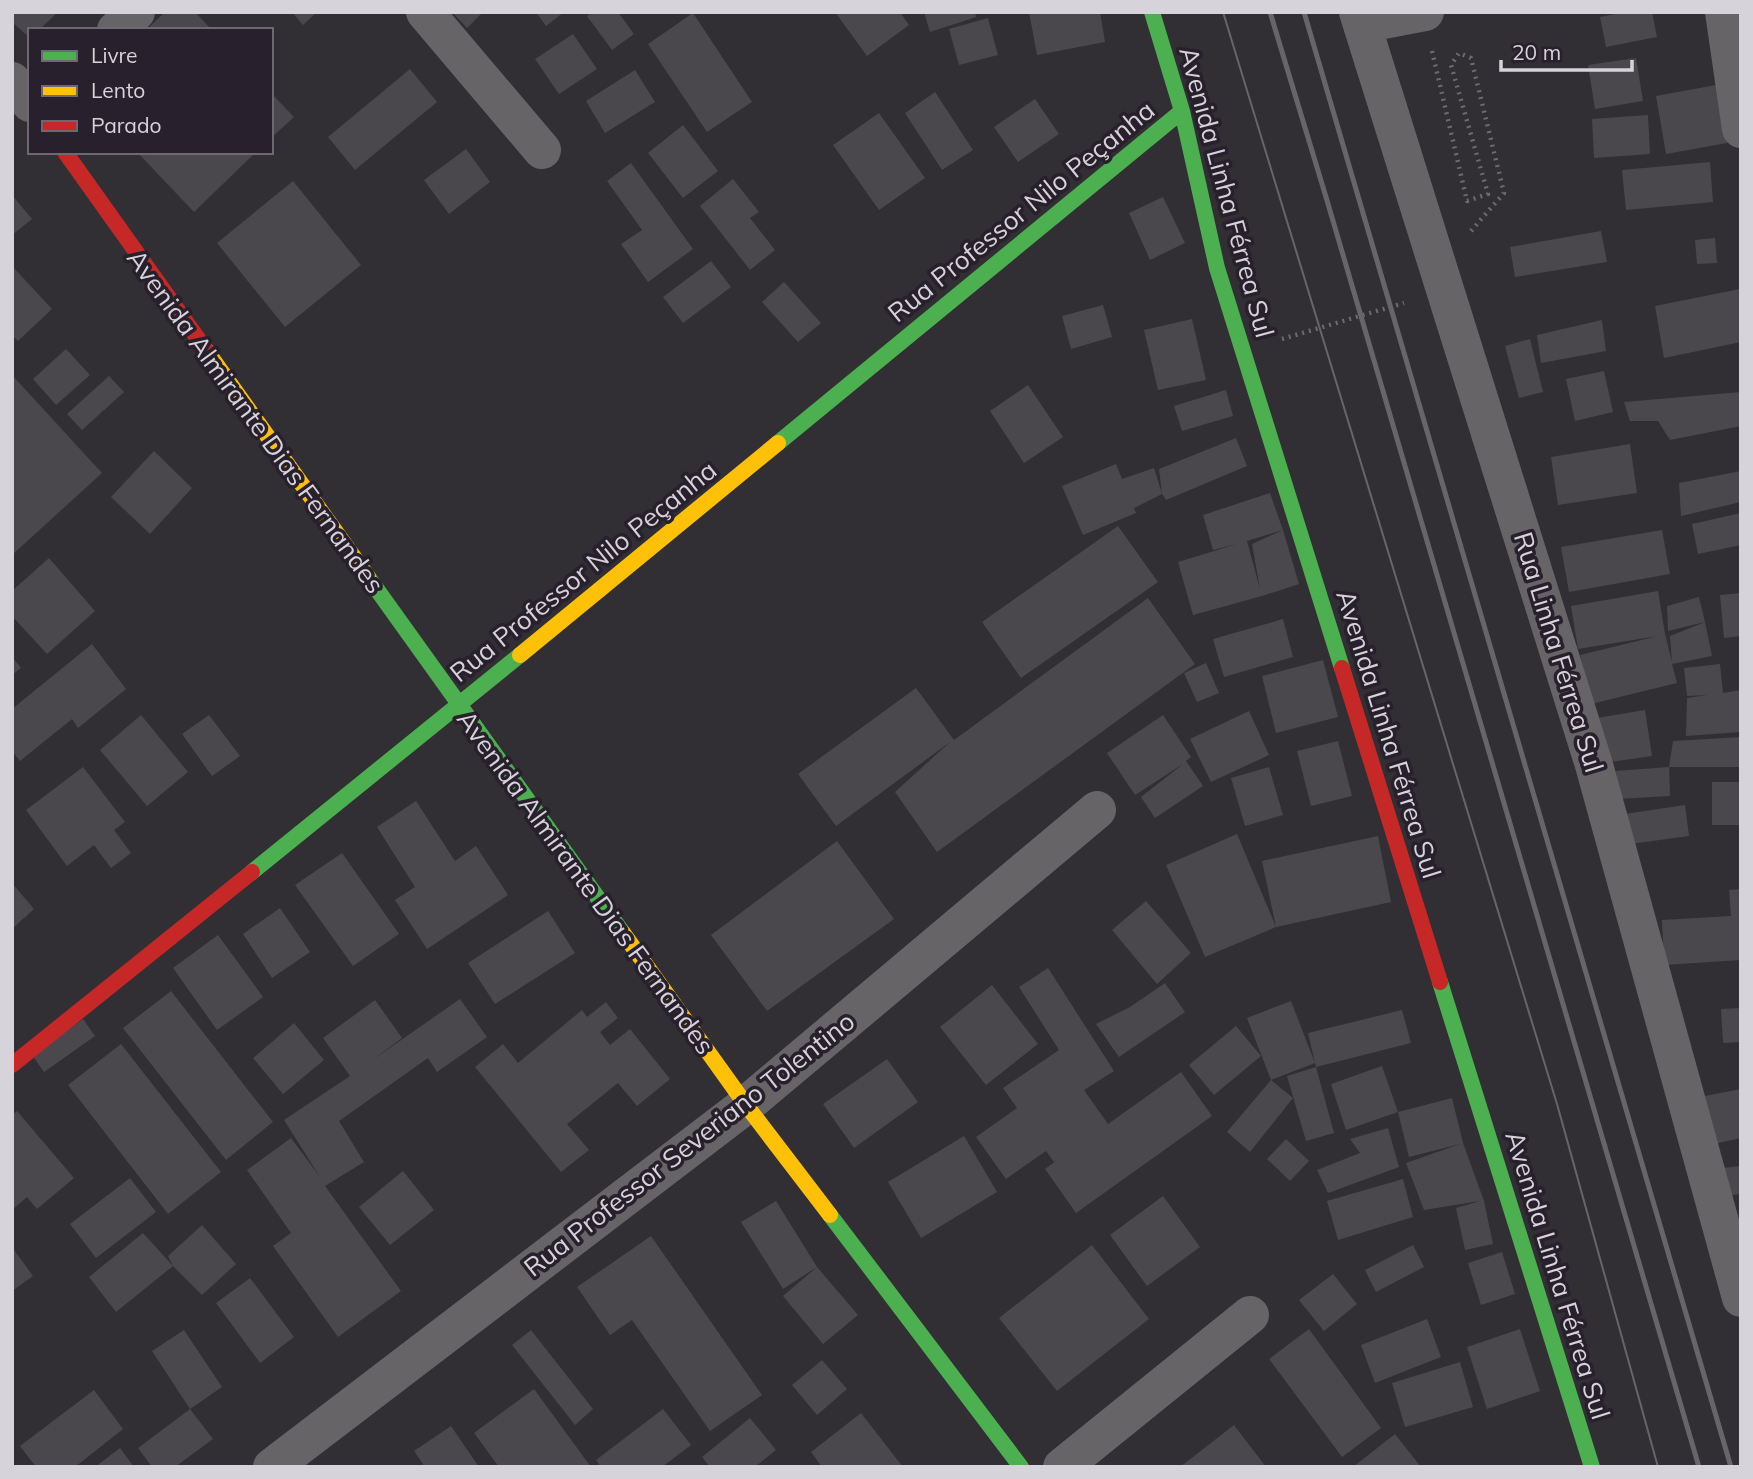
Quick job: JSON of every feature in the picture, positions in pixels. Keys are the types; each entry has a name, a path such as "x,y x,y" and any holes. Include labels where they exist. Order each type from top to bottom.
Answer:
{"street":[{"path":"118,28 136,12"},
{"path":"425,12 542,150"},
{"name":"Avenida Linha Férrea Sul","path":"1152,12 1182,111 1217,268 1592,1467"},
{"path":"1360,18 1424,12"},
{"path":"1724,12 1741,130"},
{"name":"Rua Linha Férrea Sul","path":"1360,18 1594,765 1741,1298"},
{"path":"12,81 28,101"},
{"path":"12,120 28,106"},
{"name":"Rua Professor Nilo Peçanha","path":"12,1065 459,705 1182,111"},
{"name":"Avenida Almirante Dias Fernandes","path":"66,154 746,1105 1021,1467"},
{"name":"Rua Professor Severiano Tolentino","path":"272,1467 746,1105 1097,810"},
{"path":"1062,1467 1250,1315"}],"path":[{"path":"1424,12 1467,201 1488,194 1451,65 1459,53 1471,58 1504,193 1471,232"},
{"path":"1281,339 1413,301"}],"building":[{"path":"12,12 58,12 41,28 28,28 28,36 12,22"},
{"path":"165,12 195,12 210,28 148,28"},
{"path":"292,12 317,12 303,25"},
{"path":"452,12 483,12 467,28"},
{"path":"536,12 564,12 546,26"},
{"path":"592,12 618,12 634,34 612,50 587,16"},
{"path":"835,12 900,12 909,25 867,56"},
{"path":"924,12 975,12 976,17 930,32"},
{"path":"1029,12 1100,12 1105,42 1037,55"},
{"path":"1626,12 1652,12 1657,37 1606,47 1600,17"},
{"path":"693,13 752,102 707,132 648,44"},
{"path":"988,18 998,55 959,65 949,29"},
{"path":"573,34 597,69 559,94 535,59"},
{"path":"1636,58 1643,101 1595,109 1588,65"},
{"path":"410,69 437,102 355,170 328,137"},
{"path":"635,70 655,102 605,133 586,101"},
{"path":"1716,85 1727,143 1666,154 1656,96"},
{"path":"935,92 973,150 942,170 905,113"},
{"path":"273,95 294,117 273,136"},
{"path":"1035,99 1059,134 1018,162 994,127"},
{"path":"879,113 925,178 879,210 833,145"},
{"path":"1648,115 1650,154 1594,158 1592,119"},
{"path":"683,125 718,171 683,198 648,153"},
{"path":"466,149 490,182 449,214 424,180"},
{"path":"139,154 254,154 194,212"},
{"path":"1710,162 1713,202 1626,210 1622,170"},
{"path":"631,163 693,249 648,282 621,244 642,230 607,181"},
{"path":"733,179 759,212 750,218 775,250 750,270 700,206"},
{"path":"293,181 361,265 285,327 217,243"},
{"path":"12,195 32,219 12,235"},
{"path":"1163,197 1185,243 1150,260 1129,213"},
{"path":"1601,231 1607,262 1515,277 1510,247"},
{"path":"1715,238 1717,263 1697,264 1695,240"},
{"path":"711,261 731,287 683,323 663,297"},
{"path":"12,266 52,309 18,341 12,335"},
{"path":"784,282 821,323 798,342 762,302"},
{"path":"1740,289 1741,342 1664,358 1655,306"},
{"path":"1103,305 1112,337 1071,349 1062,316"},
{"path":"1192,319 1206,380 1158,390 1144,330"},
{"path":"1602,320 1606,351 1541,363 1537,335"},
{"path":"1530,339 1543,392 1519,398 1505,346"},
{"path":"66,349 90,375 56,405 33,379"},
{"path":"1604,371 1613,412 1575,421 1566,379"},
{"path":"12,375 102,473 12,555"},
{"path":"109,376 124,392 82,430 67,414"},
{"path":"1028,385 1063,437 1024,463 990,411"},
{"path":"1226,390 1233,416 1182,431 1174,406"},
{"path":"1741,392 1741,426 1670,440 1658,421 1630,421 1624,402"},
{"path":"1236,438 1247,466 1166,500 1162,494 1159,469"},
{"path":"1630,444 1637,493 1558,505 1551,457"},
{"path":"154,451 192,488 150,534 111,497"},
{"path":"1116,464 1122,479 1154,468 1162,494 1134,508 1136,513 1083,535 1062,486"},
{"path":"1741,471 1741,502 1681,516 1679,483"},
{"path":"1270,493 1283,530 1299,584 1193,615 1178,562 1237,544 1213,550 1203,515","holes":["1283,530 1252,544 1260,589 1247,541"]},
{"path":"1741,513 1741,545 1698,554 1692,524"},
{"path":"1118,526 1158,582 1021,678 982,622"},
{"path":"1662,530 1670,574 1569,592 1561,547"},
{"path":"49,558 95,611 47,654 12,616 12,591"},
{"path":"1658,591 1672,662 1670,636 1705,622 1712,656 1672,664 1677,683 1591,704 1580,655 1658,636 1578,649 1571,606"},
{"path":"1741,593 1741,636 1724,638 1720,595"},
{"path":"1699,597 1705,622 1668,631 1667,606"},
{"path":"1148,598 1195,664 937,852 895,792 950,742 836,826 798,774 916,688 954,740"},
{"path":"1283,619 1293,657 1224,677 1213,639"},
{"path":"92,644 126,689 78,728 72,719 20,761 12,751 12,709"},
{"path":"12,657 21,668 12,675"},
{"path":"1323,660 1338,717 1276,733 1262,676"},
{"path":"1206,663 1219,693 1197,702 1184,673"},
{"path":"1720,664 1723,693 1741,690 1741,732 1686,736 1687,698 1707,695 1687,696 1684,668"},
{"path":"1645,710 1652,756 1604,763 1597,718"},
{"path":"1249,711 1269,755 1211,782 1190,739"},
{"path":"141,715 188,772 147,806 100,750"},
{"path":"209,715 240,756 212,776 182,734"},
{"path":"1163,715 1191,757 1186,761 1203,786 1155,818 1141,797 1183,764 1135,795 1107,753"},
{"path":"1741,737 1741,767 1669,767 1673,741"},
{"path":"1338,741 1352,796 1311,806 1297,751"},
{"path":"83,767 125,822 114,830 131,853 111,868 94,845 67,866 26,810"},
{"path":"1269,767 1283,815 1245,826 1231,778"},
{"path":"1669,767 1670,796 1618,799 1616,771"},
{"path":"1712,782 1741,782 1741,825 1712,825"},
{"path":"416,801 455,861 476,846 508,895 427,949 395,900 415,887 377,827"},
{"path":"1685,805 1689,836 1623,845 1618,815"},
{"path":"1237,834 1276,927 1205,957 1166,865"},
{"path":"1378,836 1391,902 1276,927 1262,861"},
{"path":"837,841 894,919 767,1011 711,935"},
{"path":"342,853 399,934 353,966 295,885"},
{"path":"12,883 34,909 12,929"},
{"path":"1741,889 1741,960 1664,965 1662,920 1731,916 1729,890"},
{"path":"1146,901 1191,953 1157,984 1112,930"},
{"path":"280,908 310,952 272,978 243,934"},
{"path":"548,911 575,953 495,1004 468,963"},
{"path":"218,935 263,997 217,1030 173,968"},
{"path":"1048,968 1114,1071 1084,1090 1108,1124 1181,1072 1212,1116 1076,1213 1045,1169 1061,1157 1054,1162 1046,1151 1006,1179 976,1137 1017,1108 1003,1088 1059,1050 1019,987"},
{"path":"1165,983 1185,1012 1119,1057 1096,1024 1130,1007"},
{"path":"992,985 1038,1044 986,1085 940,1027"},
{"path":"171,991 273,1122 226,1160 123,1028"},
{"path":"460,999 487,1037 437,1072 428,1058 339,1121 364,1162 325,1186 401,1291 338,1337 273,1246 291,1233 247,1170 291,1138 320,1177 284,1120 350,1076 323,1038 375,1000 402,1038 371,1061"},
{"path":"1291,1001 1315,1063 1271,1080 1247,1018"},
{"path":"606,1002 618,1018 600,1032 610,1045 630,1029 670,1079 637,1106 618,1083 567,1124 589,1150 561,1172 475,1067 503,1044 518,1063 582,1010 587,1017"},
{"path":"1741,1008 1741,1042 1723,1043 1721,1009"},
{"path":"1402,1010 1411,1043 1316,1067 1308,1033"},
{"path":"83,1019 95,1036 44,1072 32,1055"},
{"path":"294,1023 324,1060 283,1094 253,1058"},
{"path":"1236,1026 1261,1056 1214,1095 1189,1065"},
{"path":"121,1044 221,1172 168,1214 68,1085"},
{"path":"887,1059 918,1102 854,1148 823,1104"},
{"path":"1382,1066 1398,1112 1346,1130 1331,1084"},
{"path":"1316,1067 1334,1133 1306,1141 1287,1076"},
{"path":"1271,1080 1293,1098 1250,1152 1227,1132"},
{"path":"1741,1089 1741,1138 1714,1144 1705,1096"},
{"path":"1452,1098 1463,1143 1484,1201 1493,1244 1465,1250 1456,1208 1480,1201 1424,1210 1406,1163 1460,1144 1409,1157 1398,1112"},
{"path":"17,1111 74,1178 37,1209 27,1197 12,1210 12,1115"},
{"path":"1388,1128 1399,1167 1328,1193 1317,1170 1360,1153 1350,1139"},
{"path":"964,1136 997,1192 921,1238 888,1182"},
{"path":"1286,1139 1309,1161 1290,1181 1267,1159"},
{"path":"1741,1166 1741,1194 1725,1196 1722,1168"},
{"path":"403,1171 434,1210 390,1245 359,1207"},
{"path":"130,1178 156,1212 96,1258 70,1224"},
{"path":"1403,1179 1413,1217 1338,1240 1327,1201"},
{"path":"1163,1196 1200,1247 1147,1286 1110,1235"},
{"path":"776,1201 817,1267 783,1289 741,1222"},
{"path":"202,1225 236,1264 202,1295 173,1266 168,1256"},
{"path":"143,1233 173,1266 116,1312 89,1277"},
{"path":"651,1236 762,1395 710,1431 632,1320 610,1335 577,1287"},
{"path":"1092,1245 1149,1319 1057,1391 999,1318"},
{"path":"1413,1245 1424,1267 1376,1292 1365,1270"},
{"path":"12,1247 33,1276 12,1291"},
{"path":"1502,1252 1515,1294 1481,1305 1468,1263"},
{"path":"817,1267 858,1315 823,1344 783,1296"},
{"path":"1333,1274 1357,1304 1324,1331 1299,1300"},
{"path":"250,1278 294,1337 260,1363 216,1303"},
{"path":"1427,1319 1441,1357 1375,1383 1361,1345"},
{"path":"1309,1329 1381,1428 1342,1457 1269,1359"},
{"path":"1520,1329 1540,1391 1487,1409 1467,1347"},
{"path":"184,1330 222,1387 190,1409 152,1351"},
{"path":"531,1330 593,1409 575,1425 512,1345"},
{"path":"822,1360 847,1389 817,1415 792,1385"},
{"path":"1460,1362 1473,1407 1405,1427 1392,1383"},
{"path":"534,1389 591,1467 499,1467 474,1433"},
{"path":"94,1390 123,1429 75,1467 36,1467 20,1446"},
{"path":"190,1409 213,1439 175,1467 152,1467 138,1448"},
{"path":"663,1409 691,1445 662,1467 601,1467 596,1460"},
{"path":"861,1413 903,1467 822,1467 811,1452"},
{"path":"750,1418 776,1450 755,1467 710,1467 702,1457"},
{"path":"1234,1425 1266,1467 1180,1467"},
{"path":"451,1426 479,1467 425,1467 414,1451"},
{"path":"1395,1434 1421,1467 1353,1467"},
{"path":"120,1448 134,1467 95,1467"}],"tram line":[{"path":"1223,12 1557,1104 1658,1467"}],"railway":[{"path":"1270,12 1699,1467"},
{"path":"1304,12 1731,1467"}],"traffic: fast":[{"path":"1152,12 1182,111 1217,268 1342,668"},
{"path":"778,443 1182,111"},
{"path":"368,577 623,933"},
{"path":"252,872 520,655"},
{"path":"1440,982 1592,1467"},
{"path":"830,1215 1021,1467"}],"traffic: slow":[{"path":"206,350 368,577"},
{"path":"520,655 778,443"},
{"path":"623,933 746,1105 830,1215"}],"traffic: jam":[{"path":"66,154 206,350"},
{"path":"1342,668 1440,982"},
{"path":"12,1065 252,872"}]}
